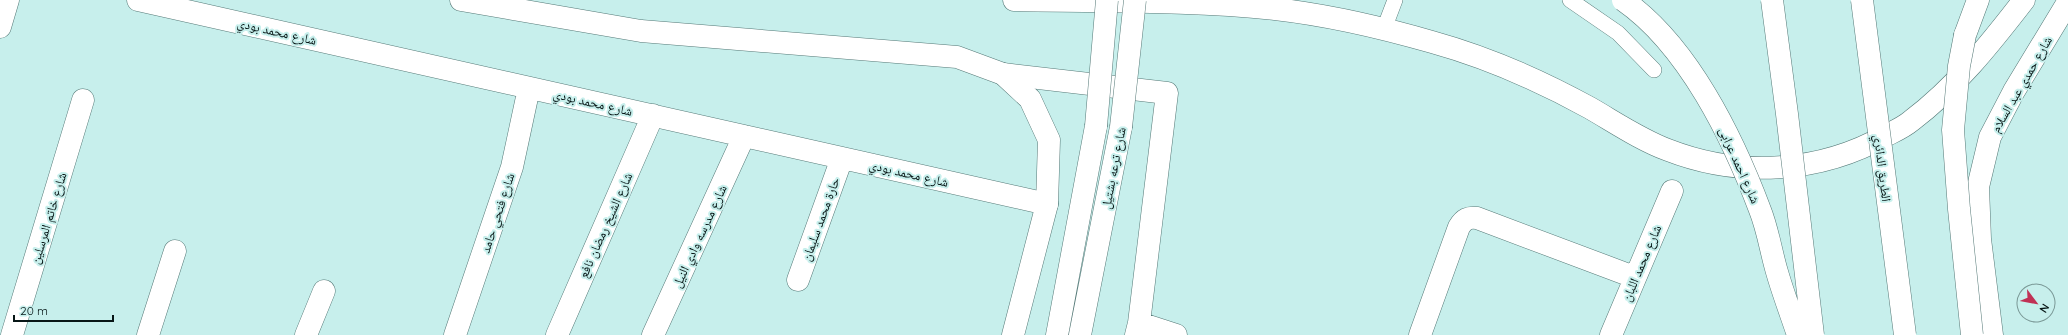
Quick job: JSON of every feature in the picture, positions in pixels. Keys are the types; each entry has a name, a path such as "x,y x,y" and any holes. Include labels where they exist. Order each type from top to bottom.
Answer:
{"main road":[{"path":"0,27 8,0"},
{"name":"شارع محمد بودي","path":"138,0 1047,204"},
{"path":"461,0 641,31 957,57 1003,74 1167,93 1137,329 1176,335"},
{"path":"1014,0 1234,6 1315,15 1384,29 1436,43 1514,72 1588,107 1667,150 1716,164 1766,169 1817,163 1865,148 1910,123 1952,86 1990,44 2024,0"},
{"name":"شارع ترعه بشتيل","path":"1057,335 1096,126 1107,0"},
{"name":"شارع ترعه بشتيل","path":"1080,335 1121,127 1135,0"},
{"name":"شارع احمد عرابى","path":"1623,0 1660,33 1687,67 1729,137 1761,212 1777,272 1798,335"},
{"path":"1772,0 1813,335"},
{"name":"الطريق الدائري","path":"1862,0 1905,335"},
{"path":"1972,335 1959,209 1953,130 1959,66 1965,35 1978,0"},
{"name":"شارع حمدي عبد السلام","path":"1992,335 1980,239 1978,187 1990,137 2014,91 2068,2"},
{"path":"1003,74 1030,100 1049,140 1047,204 1013,335"},
{"name":"شارع فتحي حامد","path":"455,335 512,167 529,88"},
{"name":"شارع خاتم المرسلين","path":"12,335 83,100"},
{"name":"شارع الشيخ رمضان نافع","path":"557,335 653,115"},
{"name":"شارع مدرسه وادي النيل","path":"654,335 744,136"},
{"name":"حارة محمد سليمان","path":"798,280 842,158"},
{"name":"شارع محمد اللبان","path":"1611,335 1634,277 1672,191"},
{"path":"1420,335 1459,227 1463,221 1469,217 1477,218 1634,277"},
{"path":"148,335 175,251"},
{"path":"306,335 324,291"}],"lane":[{"path":"1384,29 1396,0"},
{"path":"1570,0 1587,5 1618,33 1654,70"}]}
